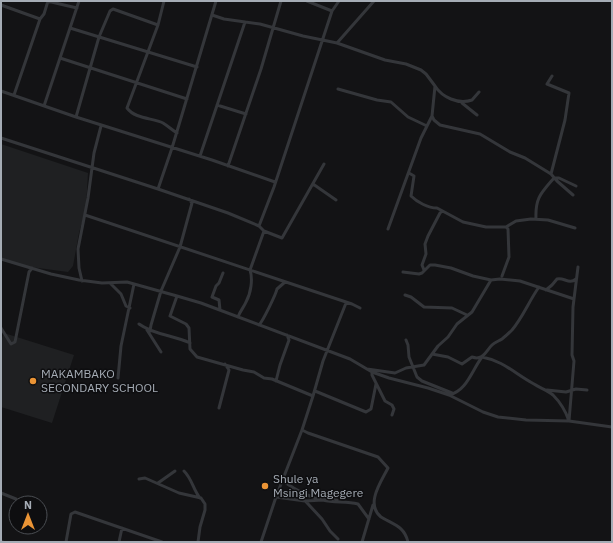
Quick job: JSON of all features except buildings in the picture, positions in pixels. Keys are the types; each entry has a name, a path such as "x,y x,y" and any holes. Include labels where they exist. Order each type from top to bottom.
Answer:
{"street":[{"path":"14,96 40,19 44,14 48,1 77,8"},
{"path":"44,106 79,1"},
{"path":"164,1 158,25 136,83 128,110 138,115 163,123 177,133"},
{"path":"158,189 177,133 216,1"},
{"path":"228,166 274,27 281,1"},
{"path":"307,1 332,11"},
{"path":"259,226 332,11 340,1"},
{"path":"337,43 374,1"},
{"path":"1,5 40,19"},
{"path":"76,117 99,37 110,11 112,10 158,25"},
{"path":"212,15 274,27 303,36 337,43 385,60 406,64 421,70 426,74 440,93 460,102 477,115"},
{"path":"200,156 244,22"},
{"path":"70,28 197,67"},
{"path":"60,58 187,99"},
{"path":"551,174 566,116 569,93 547,84 552,76"},
{"path":"388,229 432,116 435,86"},
{"path":"338,89 377,100 391,102 408,117 427,126"},
{"path":"1,91 101,126 200,156 275,182"},
{"path":"460,102 472,100 479,92"},
{"path":"218,105 246,114"},
{"path":"432,116 440,125 480,134 510,152 525,158 551,174 573,195"},
{"path":"82,280 79,268 78,249 93,168 94,153 101,126"},
{"path":"1,138 189,199 228,213 259,226 264,232 282,238 324,164"},
{"path":"409,173 414,176 411,196 416,201 433,208 437,208 467,223 492,227 506,227 516,221 536,219 548,220 575,228"},
{"path":"536,219 539,198 544,188 554,178 559,178 576,186"},
{"path":"312,184 336,200"},
{"path":"150,331 161,291 180,247 192,203 189,199"},
{"path":"424,270 422,265 426,254 425,244 442,211"},
{"path":"85,215 360,308"},
{"path":"502,276 509,257 508,229 506,227"},
{"path":"238,317 249,294 252,282 250,270 264,232"},
{"path":"1,259 51,274 82,280 102,283 127,282 201,303 350,359 372,372 449,395 483,412 498,417 526,420 569,421 612,427"},
{"path":"403,272 419,274 430,265 443,266 491,280 511,280 539,287 574,299"},
{"path":"569,421 574,362 572,355 574,299 578,267"},
{"path":"1,328 12,344 15,342 28,276 32,268"},
{"path":"220,310 219,300 212,297 216,286 224,273"},
{"path":"546,290 559,278 569,282 573,282 576,279"},
{"path":"366,368 395,372 424,365 448,337 456,324 472,312 491,280"},
{"path":"110,282 120,294 126,306 130,308"},
{"path":"259,325 263,321 271,300 276,293 276,289 285,282"},
{"path":"118,378 121,346 134,284"},
{"path":"449,395 454,394 469,380 476,364 492,344 501,339 512,329 522,316 539,287"},
{"path":"177,296 170,316 186,324 189,328 190,349 197,357 254,372 264,378 276,381 313,396"},
{"path":"406,296 411,297 424,307 452,308 467,315"},
{"path":"262,542 276,497 302,430 327,351 346,303"},
{"path":"139,324 150,331 177,337 190,343"},
{"path":"146,329 161,352"},
{"path":"276,381 289,340 287,335"},
{"path":"406,340 409,357 417,377 422,381 454,394"},
{"path":"432,354 448,357 462,364 467,362 469,358 472,357 482,357 500,363 534,385 552,394 560,404 569,421"},
{"path":"219,408 229,370 225,364"},
{"path":"372,372 372,376 385,401 392,404 394,409 392,416"},
{"path":"315,391 366,412 371,409 376,384"},
{"path":"546,390 587,390"},
{"path":"302,430 378,457 388,468 376,491 374,505 364,541"},
{"path":"158,483 175,471"},
{"path":"184,471 190,478 194,489 205,504 198,542"},
{"path":"139,479 145,478 178,493 200,498"},
{"path":"283,481 296,490 323,500"},
{"path":"296,490 338,539"},
{"path":"276,497 305,501 323,500 358,504 369,520"},
{"path":"374,505 380,517 402,529 406,534 408,542"},
{"path":"66,542 71,514 75,512 162,542"},
{"path":"120,542 122,528"}],"shaded area":[{"path":"1,144 88,173 86,208 79,233 73,266 68,272 23,266 1,259"},
{"name":"MAKAMBAKO SECONDARY SCHOOL","path":"4,333 74,355 52,423 1,407 1,341"}],"place":[{"name":"MAKAMBAKO SECONDARY SCHOOL","path":"33,381"},
{"name":"Shule ya Msingi Magegere","path":"265,486"}]}
